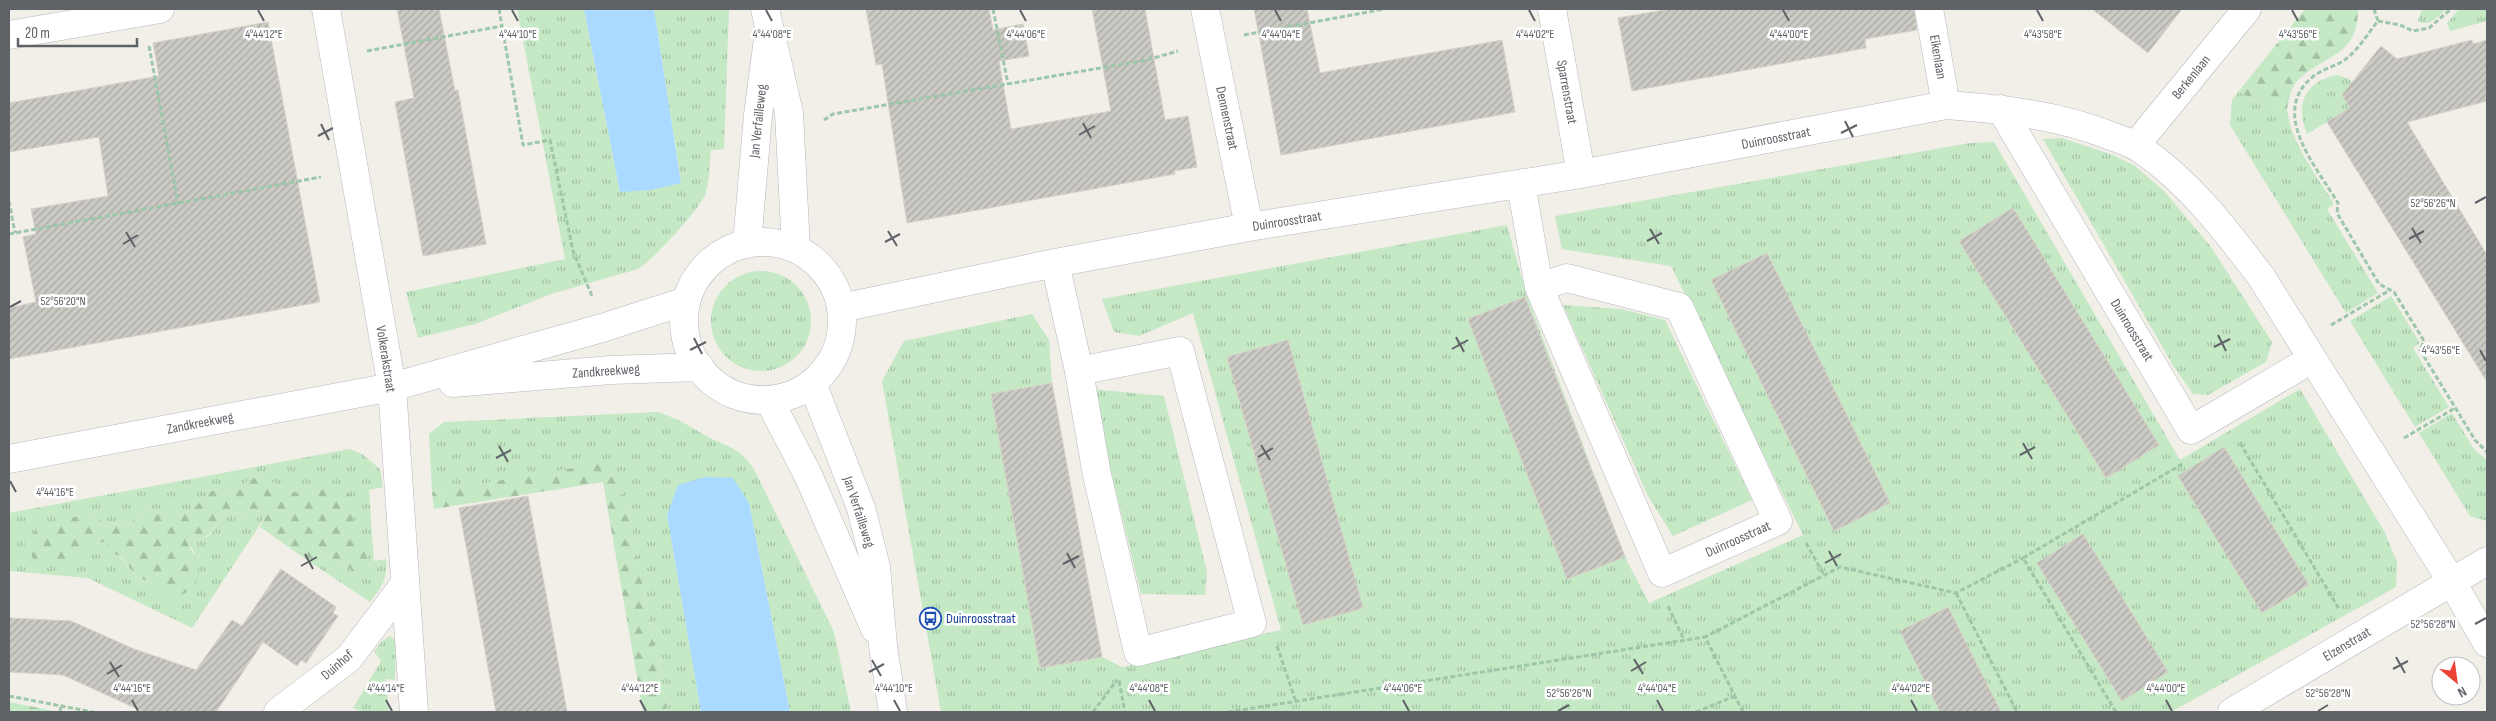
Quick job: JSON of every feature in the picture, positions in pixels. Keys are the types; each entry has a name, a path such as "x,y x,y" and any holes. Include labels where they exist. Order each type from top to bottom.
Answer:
{"street":[{"name":"Volkerakstraat","path":"326,9 392,387 414,712"},
{"name":"Dennenstraat","path":"1204,9 1249,226"},
{"name":"Sparrenstraat","path":"1552,9 1582,174"},
{"name":"Eikenlaan","path":"1929,9 1946,105"},
{"name":"Berkenlaan","path":"2135,146 2247,9"},
{"path":"9,35 152,10"},
{"name":"Jan Verfailleweg","path":"747,244 767,19"},
{"name":"Jan Verfailleweg","path":"767,19 789,113 796,249"},
{"name":"Duinroosstraat","path":"841,308 1055,263 1249,226 1582,174 1946,105 2001,109 2084,125 2135,146 2185,185 2230,236 2262,278 2452,582 2487,643"},
{"name":"Duinroosstraat","path":"2001,109 2191,430"},
{"name":"Duinroosstraat","path":"1521,184 1538,287 1662,573 1778,521 1679,306 1567,278 1538,287"},
{"path":"768,240 796,249 819,267 834,288 841,308 841,330 834,356 812,383 794,394 759,401 736,395 719,386 700,367 687,342 683,320 686,301 695,277 709,263 736,245 768,240"},
{"path":"1055,263 1079,371 1097,475 1138,652 1252,623 1180,351 1079,371"},
{"name":"Zandkreekweg","path":"9,459 392,387 602,328 686,301"},
{"path":"2191,430 2221,412 2307,351"},
{"name":"Zandkreekweg","path":"392,387 611,370 700,367"},
{"name":"Jan Verfailleweg","path":"812,383 861,508 876,567 883,646 893,712"},
{"name":"Jan Verfailleweg","path":"769,400 808,475 828,519 850,576 883,646"},
{"name":"Elzenstraat","path":"2232,712 2487,561"},
{"name":"Duinhof","path":"278,712 349,658 404,585"}],"path":[{"path":"499,9 524,145 550,140 573,251 594,299"},
{"path":"993,9 1008,84"},
{"path":"818,124 833,114 1146,60 1211,42 1384,9"},
{"path":"2374,9 2378,20"},
{"path":"2378,20 2400,25 2413,32 2429,28 2451,9"},
{"path":"152,10 178,203"},
{"path":"2378,20 2345,60 2315,75 2301,89 2295,105 2293,123 2299,139 2338,203 2337,213 2379,284 2394,292 2424,341 2420,350 2475,440 2487,452"},
{"path":"335,57 502,26"},
{"path":"9,234 354,171"},
{"path":"9,201 15,233"},
{"path":"2307,351 2390,290"},
{"path":"2374,457 2455,408"},
{"path":"2221,412 2357,638"},
{"path":"1228,712 1705,637 1840,566 1956,593 2023,558 2188,461 2191,430"},
{"path":"2023,558 2116,712"},
{"path":"1956,593 2017,712"},
{"path":"1252,623 1274,637 1296,702"},
{"path":"1705,637 1743,712"},
{"path":"1093,712 1119,678"},
{"path":"9,696 93,712"},
{"path":"1696,712 1735,696"},
{"path":"60,712 61,706"}],"green space":[{"path":"517,9 584,9 620,192 681,182 654,9 729,9 724,149 711,150 706,192 696,209 665,245 638,269 551,294 475,324 418,338 406,292 565,259"},
{"path":"2305,9 2358,9 2357,25 2346,46 2308,71 2298,80 2292,90 2287,109 2255,101 2239,91"},
{"path":"2422,9 2446,9 2433,20 2422,23 2418,21"},
{"path":"2459,9 2487,9 2487,21 2450,31 2447,23"},
{"path":"2337,75 2349,79 2356,87 2342,95 2350,108 2307,134 2302,114 2305,96 2317,83"},
{"path":"2239,91 2255,101 2287,109 2289,122 2299,147 2334,204 2327,209 2378,293 2346,313 2230,125 2232,100"},
{"path":"2062,138 2113,155 2135,166 2165,192 2211,247 2272,342 2266,362 2208,395 2193,394 2174,367 2043,139"},
{"path":"1994,142 2180,460 2300,389 2385,533 2397,562 2396,587 2171,712 941,712 882,381 904,341 1032,314 1049,340 1052,383 991,394 1041,668 1102,657 1122,667 1281,630 1193,313 1139,336 1114,332 1102,299 1507,225 1527,296 1626,559 1649,603 1803,535 1671,266 1562,249 1555,216 1970,143"},
{"path":"761,271 780,275 796,286 807,302 811,321 807,340 796,356 780,367 761,371 742,367 726,356 715,340 711,321 715,302 726,286 742,275"},
{"path":"2391,296 2420,343 2413,348 2449,407 2415,427 2350,321"},
{"path":"1563,305 1621,309 1665,320 1752,500 1673,536 1648,496"},
{"path":"1091,389 1164,396 1207,572 1205,595 1141,594"},
{"path":"657,412 670,416 731,447 742,455 754,469 834,632 851,712 790,712 749,503 667,515 701,712 667,712 628,508 609,463 432,492 429,434 444,422"},
{"path":"2452,413 2474,449 2487,460 2487,521 2470,516 2419,433"},
{"path":"350,449 362,454 380,469 383,487 369,490 374,561 386,559 385,577 378,592 370,602 310,562 321,555 342,562 358,576 351,528 324,486 311,492 301,493 256,477 235,489 211,491 196,506 183,514 167,515 147,509 126,526 101,521 86,514 69,520 93,543 107,542 137,577 158,585 195,553 186,540 204,538 209,535 226,511 243,514 269,511 192,628 88,578 9,571 9,513"},
{"path":"609,462 628,508 667,712 643,712 603,482 434,509 432,492"},
{"path":"256,477 301,493 310,492 324,486 343,490 358,500 351,528 361,536 366,545 366,568 358,576 342,562 321,555 310,562 260,527 269,511 244,514 226,511 209,534 204,537 186,540 197,563 198,574 194,589 172,599 158,585 137,577 120,556 111,553 107,542 93,543 82,556 68,563 35,561 24,544 39,526 86,514 101,521 126,526 147,509 167,515 183,514 196,506 211,491 235,489"},
{"path":"390,636 396,641 395,680 386,679 389,712 362,712 353,708 381,661 374,651 382,641"},
{"path":"9,702 54,711 9,712"}],"water":[{"path":"584,9 654,9 681,183 651,190 620,192"},
{"path":"705,477 733,478 749,503 790,712 701,712 667,515 678,485"}],"building":[{"path":"397,9 439,9 455,91 458,90 486,244 423,256 395,102 414,98"},
{"path":"866,9 989,9 993,30 1023,24 1029,56 999,61 1011,129 1111,111 1092,9 1145,9 1165,120 1188,116 1197,167 1174,171 1175,174 907,223 882,64 876,65"},
{"path":"1254,9 1307,9 1320,73 1502,40 1515,112 1281,155"},
{"path":"1670,9 1914,9 1917,30 1865,39 1866,48 1632,91 1618,18"},
{"path":"2092,9 2182,9 2148,53"},
{"path":"268,22 320,302 9,359 9,308 36,302 23,237 36,234 31,209 108,196 99,137 9,152 9,103 159,76 153,43"},
{"path":"2472,40 2473,44 2487,40 2487,101 2407,122 2487,255 2487,382 2327,122 2350,108 2342,95 2381,46 2397,59"},
{"path":"2013,208 2159,445 2106,478 1959,241"},
{"path":"1767,253 1890,503 1834,531 1711,280"},
{"path":"1525,297 1625,557 1567,579 1468,319"},
{"path":"1288,340 1363,608 1303,625 1227,357"},
{"path":"1052,383 1102,657 1040,668 991,394"},
{"path":"2224,447 2309,585 2262,613 2178,476"},
{"path":"528,496 567,712 496,712 459,508"},
{"path":"2083,534 2168,672 2122,701 2037,563"},
{"path":"281,569 336,607 333,613 338,616 306,663 301,660 297,666 263,642 216,712 144,712 63,675 9,672 9,618 71,621 134,649 196,670 232,620 242,626"},
{"path":"1948,607 2001,712 1940,712 1900,631"}],"place":[{"name":"Duinroosstraat","path":"930,618"}]}
